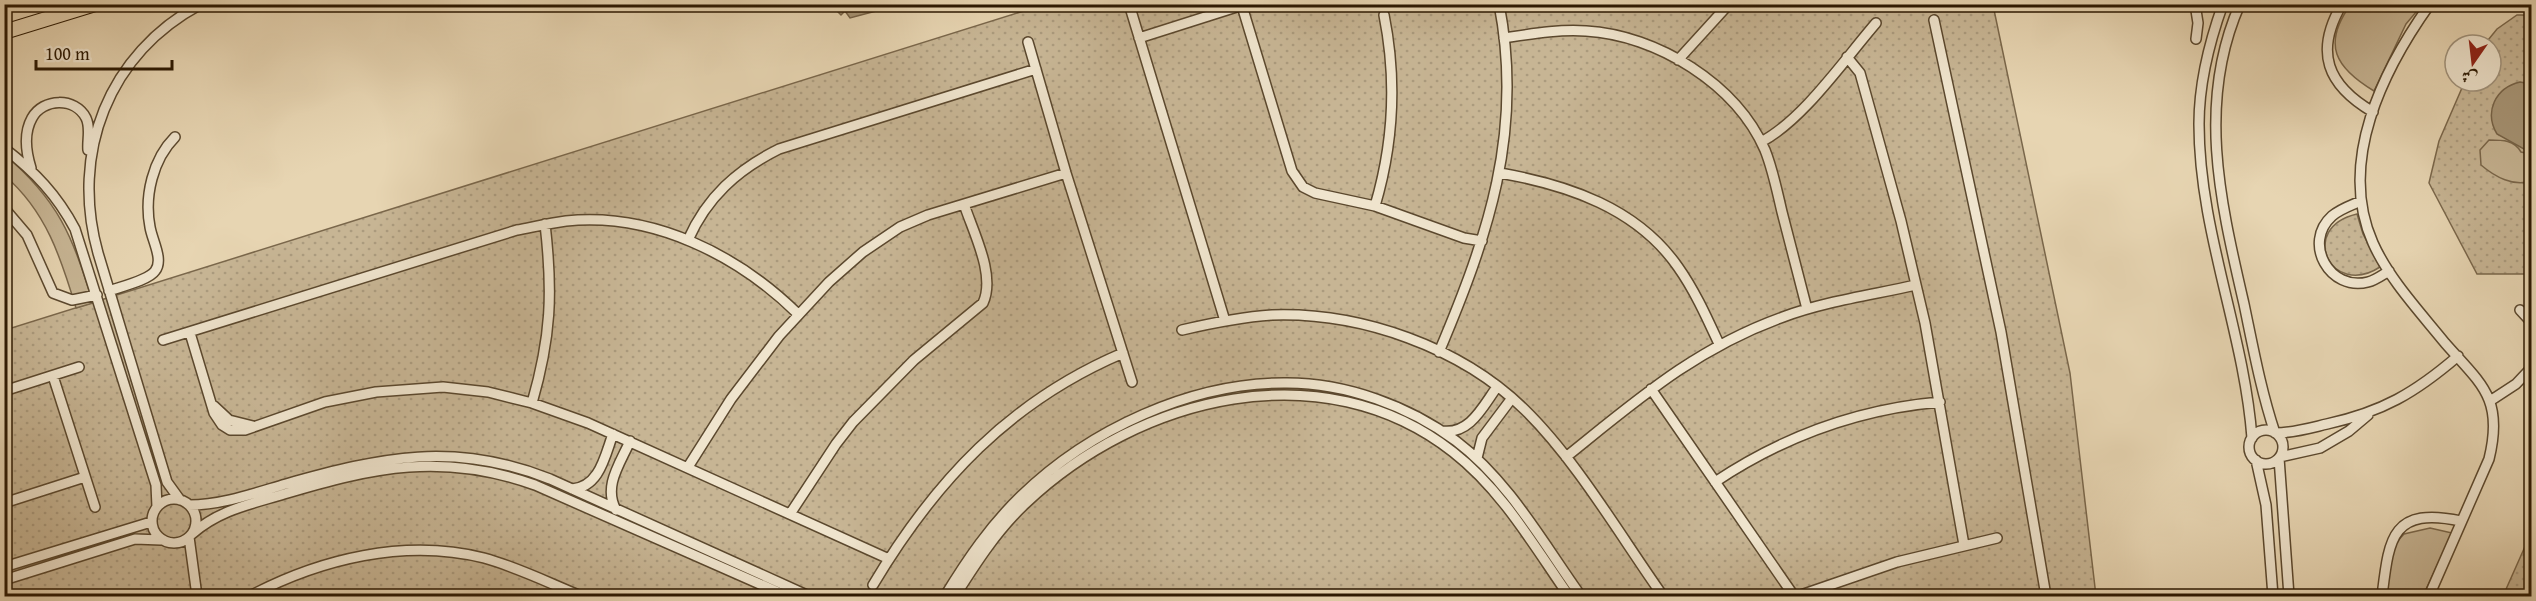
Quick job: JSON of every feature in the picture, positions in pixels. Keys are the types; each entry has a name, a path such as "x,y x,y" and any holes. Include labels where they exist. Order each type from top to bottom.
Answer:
{"highway":[{"path":"4,32 95,4"}],"street":[{"path":"89,162 99,122 120,79 153,39 174,20 201,4"},
{"path":"1129,4 1225,321"},
{"path":"1439,352 1482,241 1500,173 1507,104 1504,38 1499,4"},
{"path":"1678,60 1729,4"},
{"path":"2195,4 2198,23 2196,39"},
{"path":"2223,4 2206,61 2200,102 2199,142 2206,203 2245,379 2252,438 2249,447 2256,460 2266,505 2273,597"},
{"path":"2240,4 2228,35 2218,80 2214,113 2216,161 2224,217 2260,379 2276,433 2283,442 2280,457 2289,597"},
{"path":"2342,4 2328,34 2327,56 2330,67 2339,87 2373,112"},
{"path":"2429,597 2485,470 2492,447 2494,424 2490,400 2473,372 2457,356 2389,271 2369,232 2361,201 2362,156 2373,112 2399,52 2430,4"},
{"path":"1139,38 1244,5 1295,177 1303,187 1315,193 1375,206 1464,238 1482,241"},
{"path":"1375,206 1386,164 1393,111 1392,57 1384,15"},
{"path":"1934,20 2001,332 2046,597"},
{"path":"1761,142 1789,123 1876,23"},
{"path":"1504,38 1556,31 1599,32 1631,40 1678,60 1731,101 1761,142 1770,165 1807,309"},
{"path":"1028,42 1066,173 1132,382"},
{"path":"1847,57 1860,73 1916,285 1940,402 1964,545"},
{"path":"688,240 701,213 727,182 748,166 778,149 1036,69"},
{"path":"31,168 26,145 28,125 39,109 58,103 71,104 85,116 88,129 90,220 109,291 167,482 196,519 191,535 197,597"},
{"path":"109,291 150,276 157,269 159,259 150,227 149,194 157,163 167,144 175,137"},
{"path":"4,148 31,168 60,201 75,229 156,485 157,507 152,522 154,532 161,540"},
{"path":"688,467 731,399 798,314 863,252 888,234 928,215 1066,173"},
{"path":"1500,173 1569,190 1604,204 1635,223 1658,243 1678,267 1719,344"},
{"path":"2361,201 2340,211 2325,224 2319,243 2324,262 2337,277 2357,283 2376,279 2389,271"},
{"path":"790,514 853,422 914,360 983,303 989,283 964,204"},
{"path":"4,208 27,235 53,293 72,300 97,295"},
{"path":"163,340 517,230 544,224 598,220 627,223 688,240 739,266 763,283 798,314"},
{"path":"532,403 549,334 550,271 544,224"},
{"path":"1566,457 1651,389 1685,364 1719,344 1763,324 1807,309 1916,285"},
{"path":"2520,310 2532,323"},
{"path":"1182,330 1270,315 1324,318 1377,328 1439,352 1497,387 1536,421 1566,457 1663,597"},
{"path":"190,333 213,405 229,420 253,426 325,402 400,389 443,387 464,389 532,403 630,441 889,559"},
{"path":"873,585 889,559 950,475 1009,420 1048,391 1123,353"},
{"path":"2256,460 2268,464 2280,457 2313,450 2326,444 2349,431 2370,414 2416,388 2457,356"},
{"path":"4,390 80,367"},
{"path":"2490,400 2516,384 2532,367"},
{"path":"53,376 95,507"},
{"path":"945,597 986,534 1007,509 1039,479 1090,443 1127,423 1168,406 1214,392 1271,383 1305,383 1339,388 1375,399 1411,414 1440,430 1477,458 1502,486 1581,597"},
{"path":"1440,430 1451,432 1471,423 1497,387"},
{"path":"1651,389 1796,597 1897,562 1997,538"},
{"path":"955,597 988,546 1013,516 1055,478 1092,453 1126,434 1180,412 1241,398 1283,393 1329,397 1372,408 1404,421 1452,451 1493,489 1569,597"},
{"path":"1477,458 1482,438 1512,398"},
{"path":"1715,482 1772,448 1812,430 1875,411 1940,402"},
{"path":"1480,411 1493,421"},
{"path":"2252,438 2265,430 2276,433 2370,414"},
{"path":"2319,426 2326,436 2326,444"},
{"path":"570,489 587,485 595,477 613,434"},
{"path":"616,510 610,497 611,486 630,441"},
{"path":"157,507 170,500 214,504 356,465 426,456 492,461 529,472 570,489 809,597"},
{"path":"4,580 142,538 176,543 231,509 328,481 399,466 453,466 503,474 535,485 787,597"},
{"path":"4,503 85,477"},
{"path":"2382,597 2388,550 2399,530 2411,521 2425,517 2461,521"},
{"path":"4,567 152,522"},
{"path":"250,597 292,576 336,562 374,554 432,551 468,554 500,563 581,597"}],"shaded area":[{"path":"834,4 886,5 876,11 850,18 845,11 841,15 834,8"},
{"path":"1046,4 1993,5 2070,373 2096,596 5,596 5,330"},
{"path":"2351,4 2422,5 2406,24 2374,91 2350,73 2337,54 2335,43 2337,32"},
{"path":"2517,15 2531,15 2531,274 2477,274 2429,183 2439,141 2460,93 2503,93 2503,33 2494,33"},
{"path":"2520,82 2531,84 2531,153 2497,134 2493,126 2494,102 2498,95 2511,85"},
{"path":"2489,140 2508,142 2515,145 2521,152 2531,154 2531,181 2511,182 2481,165 2480,150"},
{"path":"4,154 23,171 51,204 70,238 93,303 76,308 58,253 42,220 31,204 5,176"},
{"path":"2357,214 2363,234 2380,267 2362,274 2347,274 2335,268 2328,258 2325,245 2328,233 2339,222"},
{"path":"2430,528 2452,533 2423,596 2385,596 2393,546 2404,534"},
{"path":"2531,533 2531,596 2503,596"}]}
